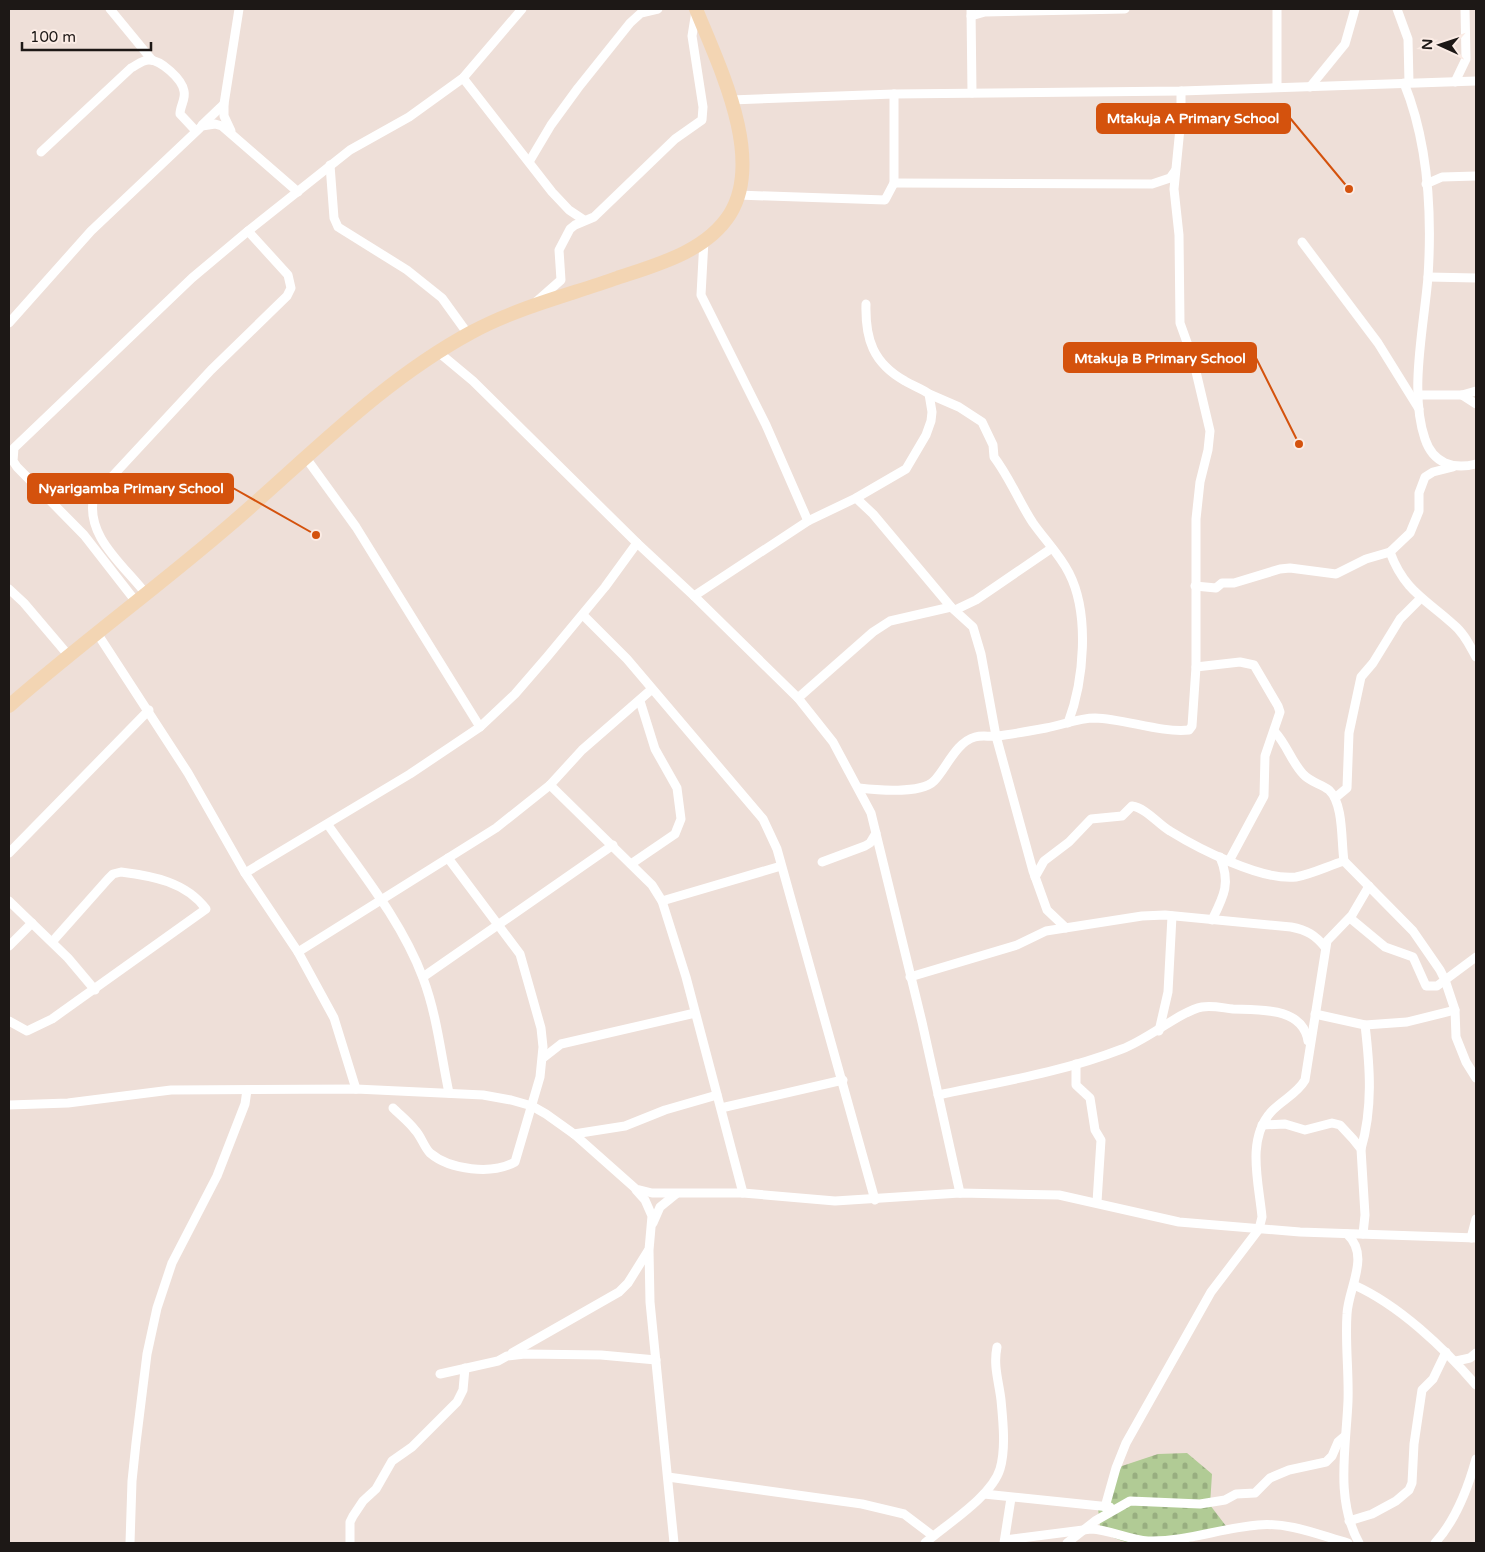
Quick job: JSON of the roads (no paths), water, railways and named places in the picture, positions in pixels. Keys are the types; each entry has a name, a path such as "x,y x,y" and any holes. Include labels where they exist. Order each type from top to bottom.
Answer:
{"street":[{"path":"110,9 152,60 172,73 184,88 185,95 180,114 198,128"},
{"path":"234,135 226,124 224,104 239,9"},
{"path":"142,598 84,535 11,462 14,448 192,278 248,231 350,150 409,117 463,78 522,9"},
{"path":"529,162 551,125 630,23 641,12 658,9"},
{"path":"972,93 971,13 1125,9"},
{"path":"1276,9 1278,87"},
{"path":"1310,87 1345,44 1355,9"},
{"path":"1397,9 1408,39 1407,83 1415,116 1426,184 1429,234 1428,276 1420,350 1419,395 1426,440 1432,453 1453,467"},
{"path":"1455,82 1466,59 1465,9"},
{"path":"9,706 97,632 208,544 380,392 437,351 468,334 529,309 681,255 716,231 729,215 738,195 742,176 740,140 731,100 696,10"},
{"path":"529,309 561,280 559,250 570,229 584,220 594,218 676,139 702,120 703,107 692,36 696,10"},
{"path":"41,152 131,68 145,60 152,60"},
{"path":"463,78 562,203 584,220"},
{"path":"731,100 894,94 1181,91 1476,81"},
{"path":"859,788 882,792 931,784 963,745 972,738 996,736 1068,723 1074,720 1095,718 1189,730 1192,726 1196,667 1196,519 1210,431 1192,359 1180,323 1179,244 1175,171 1181,118 1181,91"},
{"path":"738,195 881,200 887,198 894,183 894,94"},
{"path":"9,323 91,231 224,104"},
{"path":"198,128 215,124 234,135 298,192"},
{"path":"330,165 334,218 338,227 407,270 442,298 468,334"},
{"path":"894,183 1152,184 1170,178 1175,171"},
{"path":"1426,184 1442,178 1476,176"},
{"path":"142,598 107,548 92,515 94,496 211,370 287,296 291,288 288,276 248,231"},
{"path":"704,240 701,295 766,425 808,521"},
{"path":"1302,242 1378,344 1421,411"},
{"path":"1428,276 1476,278"},
{"path":"866,304 866,334 880,362 887,370 929,394 959,407 982,422 993,445 994,457 1032,522 1069,571 1080,599 1082,613 1082,660 1068,723"},
{"path":"437,351 473,381 798,698 833,742 871,813 960,1193"},
{"path":"1419,395 1462,394 1476,391"},
{"path":"694,596 808,521 856,498 906,469 926,435 932,412 929,394"},
{"path":"1462,394 1476,404"},
{"path":"306,458 356,527 480,727"},
{"path":"1195,586 1216,588 1222,582 1234,583 1285,568 1336,574 1366,560 1390,552 1410,533 1419,511 1419,493 1425,478 1433,472 1476,464"},
{"path":"856,498 873,514 953,609 970,622 976,633 996,736 1035,877 1047,910 1066,928"},
{"path":"245,873 328,825 410,774 480,727 515,694 583,615 637,543"},
{"path":"798,698 873,632 890,621 953,609 976,600 1052,548"},
{"path":"1390,552 1402,576 1420,599 1456,626 1476,657"},
{"path":"9,589 69,656"},
{"path":"1335,798 1347,788 1348,734 1361,677 1373,663 1400,619 1420,599"},
{"path":"583,615 627,659 763,819 777,849 782,866 875,1200"},
{"path":"97,632 188,773 245,873 298,952 334,1018 356,1089"},
{"path":"1196,667 1240,662 1254,665 1278,706 1279,720 1265,756 1264,796 1224,859 1227,879 1224,892 1212,920"},
{"path":"298,952 380,898 496,828 550,785 582,750 652,689"},
{"path":"632,864 675,834 681,819 677,788 655,749 640,701"},
{"path":"9,853 148,710"},
{"path":"1275,732 1285,744 1304,775 1328,790 1335,798 1340,818 1344,862 1413,931 1445,980 1455,1010 1456,1037 1466,1062 1476,1078"},
{"path":"550,785 632,864 652,885 662,901 695,1013 743,1193"},
{"path":"1035,877 1044,861 1069,842 1091,819 1122,816 1132,806 1141,809 1171,832 1224,859 1270,874 1295,877 1344,862"},
{"path":"328,825 380,898 423,977 432,1007 449,1093"},
{"path":"822,862 865,846 876,833"},
{"path":"423,977 613,845"},
{"path":"392,1108 415,1129 428,1152 444,1162 480,1168 506,1167 515,1162 532,1106 543,1058 542,1036 520,954 448,858"},
{"path":"662,901 782,866"},
{"path":"9,1021 24,1030 33,1029 52,1019 95,990 166,935 206,908 187,889 174,883 132,873 114,874 52,942"},
{"path":"1105,1507 1116,1468 1126,1443 1211,1292 1259,1229 1262,1217 1256,1144 1262,1126 1276,1106 1303,1084 1307,1071 1325,947 1331,936 1350,918 1369,886"},
{"path":"9,901 52,942 95,990"},
{"path":"910,977 1017,945 1046,931 1142,916 1172,916 1305,930 1315,936 1325,947"},
{"path":"1159,1031 1168,992 1172,916"},
{"path":"1350,918 1385,947 1413,957 1426,986 1437,986 1476,957"},
{"path":"9,946 32,923"},
{"path":"938,1095 1053,1071 1076,1064 1121,1049 1159,1031 1192,1010 1205,1007 1266,1010 1286,1015 1299,1022 1307,1033 1310,1052"},
{"path":"1315,1014 1365,1026 1407,1022 1455,1010"},
{"path":"543,1058 558,1046 695,1013"},
{"path":"1363,1234 1365,1215 1361,1149 1368,1120 1370,1079 1365,1026"},
{"path":"542,1036 548,1042 558,1046"},
{"path":"1076,1064 1076,1085 1090,1098 1095,1130 1101,1140 1097,1202"},
{"path":"721,1108 843,1080"},
{"path":"9,1105 60,1104 171,1090 356,1089 498,1097 532,1106 574,1134 636,1189 650,1208 653,1224"},
{"path":"130,1543 135,1453 147,1354 157,1308 172,1263 217,1176 245,1104 247,1090"},
{"path":"574,1134 625,1126 665,1110 717,1095"},
{"path":"1262,1126 1285,1124 1305,1130 1332,1122 1344,1129 1361,1149"},
{"path":"636,1189 676,1194 743,1193 835,1201 875,1200 960,1193 1058,1195 1097,1202 1179,1222 1347,1234 1474,1238 1476,1219"},
{"path":"674,1543 650,1302 649,1250 653,1224 660,1207 676,1194"},
{"path":"1347,1234 1353,1240 1356,1252 1356,1277 1346,1312 1348,1400 1344,1485 1349,1521 1359,1543"},
{"path":"440,1374 498,1361 619,1292 628,1283 649,1250"},
{"path":"1354,1285 1389,1305 1456,1361 1476,1385"},
{"path":"925,1543 984,1494 996,1478 1002,1461 1001,1400 995,1363 997,1348"},
{"path":"507,1356 548,1352 656,1360"},
{"path":"1349,1521 1372,1514 1396,1501 1409,1490 1412,1483 1414,1444 1422,1390 1433,1379 1438,1364 1446,1352"},
{"path":"1456,1361 1470,1358 1476,1353"},
{"path":"350,1543 350,1522 353,1516 363,1500 376,1489 392,1461 412,1447 457,1402 463,1390 464,1368"},
{"path":"1067,1543 1083,1529 1115,1508 1133,1501 1209,1504 1236,1494 1255,1493 1270,1478 1283,1472 1326,1462 1332,1456 1338,1442 1345,1436"},
{"path":"1435,1543 1444,1533 1460,1504 1476,1459"},
{"path":"668,1476 862,1504 904,1514 933,1536"},
{"path":"984,1494 1115,1508"},
{"path":"1011,1498 1005,1542 1083,1529 1106,1530 1146,1541 1177,1540 1223,1530 1273,1525 1288,1526 1348,1543"}],"place":[{"name":"Mtakuja A Primary School","path":"1349,189"},
{"name":"Mtakuja B Primary School","path":"1299,444"},
{"name":"Nyarigamba Primary School","path":"316,535"}]}
